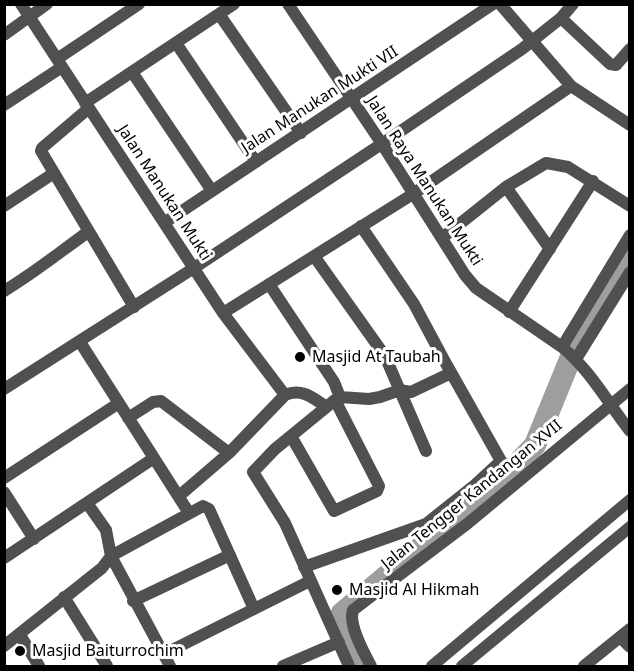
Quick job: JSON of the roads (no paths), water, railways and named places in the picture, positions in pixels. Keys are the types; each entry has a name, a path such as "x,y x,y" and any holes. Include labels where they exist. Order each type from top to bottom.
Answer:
{"street":[{"name":"Jalan Manukan Mukti","path":"21,4 223,313 285,395"},
{"path":"4,35 47,4"},
{"path":"4,105 139,4"},
{"path":"134,307 42,154 42,148 87,105 234,4"},
{"name":"Jalan Raya Manukan Mukti","path":"288,4 382,144 455,260 476,288 563,347 575,358 594,378 609,405 630,431"},
{"name":"Jalan Manukan Mukti VII","path":"164,223 493,4"},
{"path":"500,4 571,86 630,125"},
{"path":"4,389 134,307 382,144 532,41 561,18 573,4"},
{"path":"219,14 301,133"},
{"path":"561,18 610,64 616,65 630,49"},
{"path":"176,43 256,162"},
{"path":"132,72 212,191"},
{"path":"223,313 413,194 571,86"},
{"path":"442,238 522,175 546,163 568,167 630,206"},
{"path":"6,202 54,173"},
{"path":"509,312 593,181"},
{"path":"506,187 550,249"},
{"path":"304,567 426,524 500,463 501,459 414,304 361,226"},
{"path":"4,291 88,232"},
{"path":"563,347 630,235"},
{"path":"314,255 385,356 426,451"},
{"path":"575,358 630,272"},
{"path":"269,284 334,382 333,401 379,486 377,491 334,511 291,436"},
{"path":"80,342 189,513"},
{"path":"179,496 229,453 285,395 297,391 333,401 380,398 400,390 411,392 419,390 451,373"},
{"name":"Jalan Tengger Kandangan XVII","path":"371,666 361,648 352,621 353,610 466,524 630,389"},
{"path":"128,418 153,402 161,401 229,453"},
{"path":"333,401 291,436 256,468 253,474 285,523 349,666"},
{"path":"4,478 119,403"},
{"path":"4,558 154,458"},
{"path":"4,492 34,539"},
{"path":"432,666 630,501"},
{"path":"87,503 106,530 111,556 170,666"},
{"path":"4,646 102,568 111,556 203,506 209,509 254,609"},
{"path":"462,666 626,530 610,517"},
{"path":"134,601 230,555"},
{"path":"164,654 310,581"},
{"path":"64,597 106,666"},
{"path":"584,666 625,633 630,647"},
{"path":"20,635 39,666"},
{"path":"284,666 339,642"}],"waterway":[{"path":"361,666 342,613 504,478 535,445 582,330 630,257"}],"place":[{"name":"Masjid At Taubah","path":"300,357"},
{"name":"Masjid Al Hikmah","path":"337,590"},
{"name":"Masjid Baiturrochim","path":"20,651"}]}
